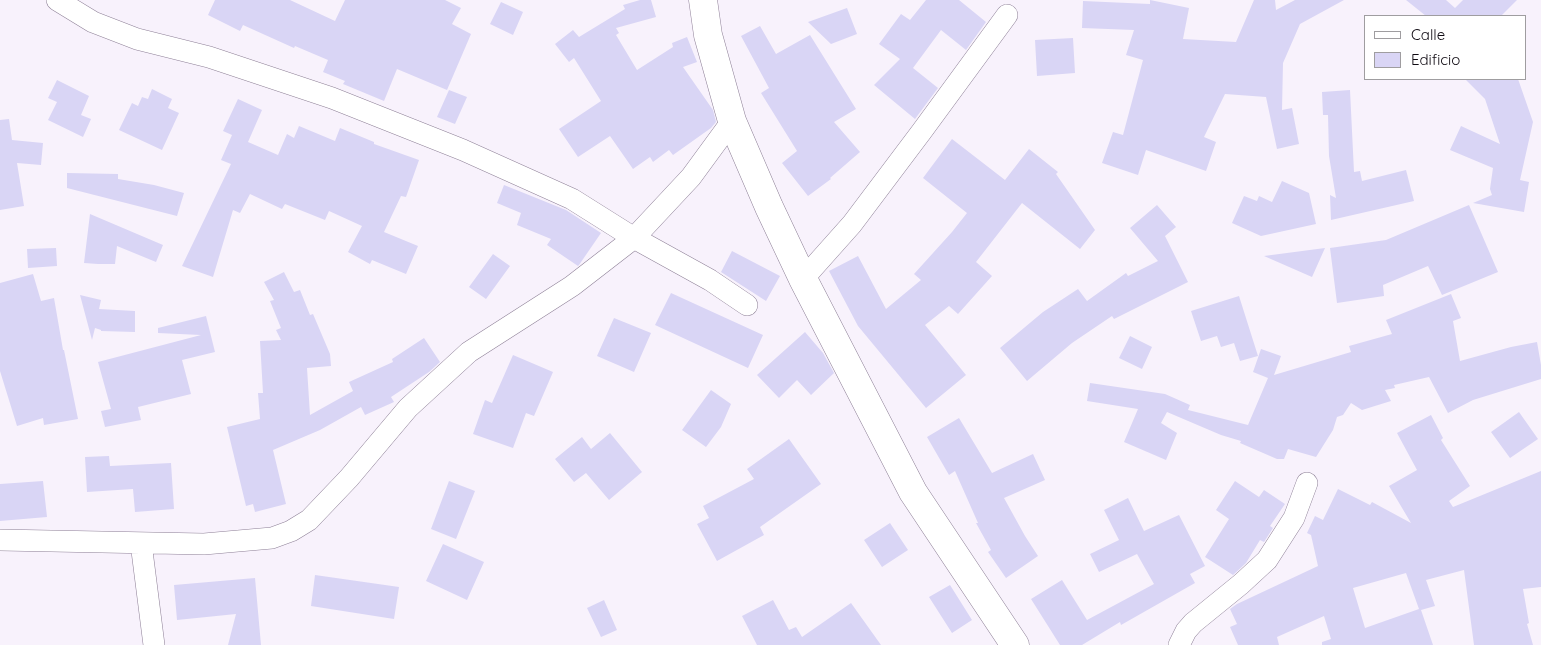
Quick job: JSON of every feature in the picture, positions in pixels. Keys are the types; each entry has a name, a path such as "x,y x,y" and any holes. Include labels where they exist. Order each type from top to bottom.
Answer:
{"main road":[{"path":"702,0 708,35 732,120 769,207 803,279 913,492 1015,645"}],"street":[{"path":"57,0 93,22 137,40 209,57 323,95 464,150 572,199 634,238 710,280 747,305"},
{"path":"803,279 858,216 1007,15"},
{"path":"0,540 204,544 272,538 291,531 309,520 349,478 408,408 469,352 572,286 634,238 692,177 732,120"},
{"path":"1178,645 1193,623 1268,560 1294,518 1307,483"},
{"path":"141,543 154,645"}],"building":[{"path":"215,0 290,0 335,21 345,0 445,0 461,8 452,24 471,34 447,90 397,69 384,101 343,84 345,81 323,72 328,60 295,46 294,48 243,25 240,31 208,15"},
{"path":"640,0 651,0 656,17 616,28 619,33 616,35 637,70 673,47 672,43 687,37 697,62 683,67 713,110 716,122 711,128 673,155 669,150 653,162 650,157 633,169 610,136 578,157 559,129 601,101 574,58 569,62 555,44 573,30 579,37 625,9 623,5"},
{"path":"926,0 959,0 986,22 966,50 941,30 913,68 938,88 915,119 874,85 900,59 879,44 901,14 910,20"},
{"path":"1150,0 1189,8 1183,39 1236,42 1254,0 1275,0 1276,10 1295,0 1344,0 1300,24 1283,63 1282,110 1292,108 1299,144 1277,149 1266,97 1225,94 1204,137 1216,142 1206,171 1146,150 1138,175 1102,163 1113,132 1123,135 1143,60 1126,55 1134,30 1082,28 1083,1 1150,4"},
{"path":"1406,0 1446,0 1455,8 1463,0 1517,0 1502,15 1425,15"},
{"path":"501,2 523,12 513,35 490,24"},
{"path":"847,8 857,34 831,44 808,22"},
{"path":"760,26 776,54 810,35 856,109 834,122 860,152 831,179 808,196 782,163 797,151 761,93 769,88 741,36"},
{"path":"1073,38 1075,73 1037,76 1035,40"},
{"path":"57,80 89,96 81,115 91,119 83,137 48,120 57,102 48,98"},
{"path":"1466,80 1518,80 1533,122 1520,180 1529,182 1524,212 1473,203 1492,195 1490,189 1493,168 1450,150 1461,126 1500,144 1485,99"},
{"path":"152,89 172,99 168,108 179,113 162,150 119,130 132,103 138,106 142,97 148,99"},
{"path":"449,90 467,97 455,124 437,117"},
{"path":"1350,90 1354,172 1360,171 1362,181 1406,170 1414,201 1331,220 1330,195 1336,198 1329,156 1328,115 1323,115 1322,92"},
{"path":"238,99 262,110 248,142 278,155 287,134 294,138 299,126 335,141 340,128 374,142 374,144 419,160 406,197 401,196 384,232 418,246 406,274 372,260 370,264 348,252 362,226 329,211 325,220 285,204 282,209 250,194 240,213 233,210 213,277 182,266 231,164 221,160 232,135 223,131"},
{"path":"9,119 12,140 43,143 41,165 17,163 24,206 0,210 0,120"},
{"path":"952,139 1005,180 1029,149 1058,172 1056,174 1095,230 1080,249 1022,203 976,262 992,276 958,314 949,306 925,325 966,375 926,408 858,326 829,271 858,256 886,309 921,280 914,274 967,213 923,178"},
{"path":"67,173 118,174 118,179 154,185 184,193 177,216 67,188"},
{"path":"1282,181 1309,193 1316,224 1261,236 1232,223 1244,196 1257,201 1259,196 1272,202"},
{"path":"504,185 566,210 601,233 578,266 547,245 551,239 517,225 521,213 497,203"},
{"path":"1157,205 1176,227 1165,236 1188,282 1114,319 1112,316 1072,343 1027,381 1000,348 1043,312 1078,289 1087,301 1126,273 1128,276 1158,261 1130,228"},
{"path":"1469,205 1498,272 1442,295 1428,266 1383,285 1384,296 1337,303 1330,248 1386,240"},
{"path":"90,214 163,245 156,262 117,246 115,264 84,263"},
{"path":"56,248 57,266 28,268 27,249"},
{"path":"1325,248 1312,277 1264,256"},
{"path":"732,251 780,276 766,301 721,272"},
{"path":"493,254 510,266 486,299 469,287"},
{"path":"284,272 294,292 300,290 310,315 313,314 330,354 331,366 307,368 310,415 353,391 349,382 393,362 392,359 424,338 440,362 429,372 391,397 394,402 365,415 361,407 320,430 273,450 286,504 255,512 253,504 246,506 227,427 260,419 258,393 263,393 260,341 281,340 276,330 281,328 270,301 274,300 264,282"},
{"path":"33,274 41,301 54,298 78,419 44,425 43,418 17,426 0,371 0,283"},
{"path":"671,293 763,335 748,368 655,325"},
{"path":"1451,294 1461,318 1453,321 1460,361 1537,342 1541,365 1541,379 1473,400 1448,413 1429,377 1394,385 1395,388 1385,390 1391,401 1362,410 1351,403 1343,415 1337,417 1333,430 1316,457 1288,449 1284,459 1277,459 1240,443 1241,441 1221,435 1167,412 1161,423 1177,433 1166,460 1124,442 1138,409 1087,401 1090,383 1165,394 1190,405 1188,410 1248,425 1268,378 1253,372 1261,349 1281,356 1274,375 1351,352 1349,346 1392,334 1386,320"},
{"path":"80,295 101,300 99,309 135,311 135,332 101,331 95,328 92,340"},
{"path":"1239,296 1258,356 1240,361 1234,343 1221,347 1217,336 1201,341 1191,311"},
{"path":"206,316 215,352 182,360 191,394 138,407 141,420 105,427 101,411 111,409 98,362 201,335 158,333 158,328"},
{"path":"614,318 651,333 634,372 597,356"},
{"path":"805,332 823,353 834,373 811,395 797,380 779,398 757,375"},
{"path":"1130,336 1152,347 1142,369 1119,358"},
{"path":"513,355 553,372 534,416 526,413 513,448 473,434 485,400 492,403"},
{"path":"711,390 731,404 721,427 706,447 682,430"},
{"path":"1519,412 1538,439 1510,458 1491,432"},
{"path":"1431,415 1443,438 1441,440 1470,486 1449,501 1453,507 1541,471 1541,587 1523,589 1529,623 1527,624 1533,645 1474,645 1464,570 1426,580 1435,606 1421,610 1433,645 1322,645 1322,642 1331,639 1324,616 1277,637 1279,645 1238,645 1230,627 1237,624 1230,609 1318,566 1311,535 1307,533 1315,516 1323,520 1338,489 1370,505 1372,502 1411,523 1389,486 1417,470 1397,433","holes":["1406,573 1419,609 1365,628 1353,588"]},
{"path":"959,418 992,473 1033,454 1045,480 1004,498 1038,556 1006,578 988,552 991,550 976,523 978,523 955,471 949,475 927,437"},
{"path":"610,433 642,472 609,500 586,473 574,482 555,459 582,437 591,449"},
{"path":"789,439 821,484 760,527 764,535 717,561 697,524 709,518 703,506 754,479 747,469"},
{"path":"109,456 110,466 171,463 174,509 135,512 133,489 87,492 85,457"},
{"path":"43,481 47,517 0,521 0,484"},
{"path":"449,481 475,491 456,539 431,529"},
{"path":"1235,481 1259,497 1264,490 1285,504 1270,526 1273,528 1264,542 1260,540 1246,563 1233,575 1205,557 1229,519 1216,510"},
{"path":"1128,498 1144,531 1179,515 1205,566 1190,574 1195,583 1121,625 1120,622 1082,645 1060,645 1031,599 1062,580 1087,620 1154,584 1137,554 1099,572 1090,554 1119,540 1104,510"},
{"path":"890,523 908,550 882,567 864,540"},
{"path":"443,544 484,562 467,600 426,581"},
{"path":"315,575 399,587 394,619 311,606"},
{"path":"255,578 261,645 228,645 236,614 177,620 174,585"},
{"path":"950,585 972,620 952,633 929,597"},
{"path":"604,600 617,630 601,637 587,608"},
{"path":"773,600 789,630 796,627 802,637 851,603 881,645 757,645 742,616"}]}
